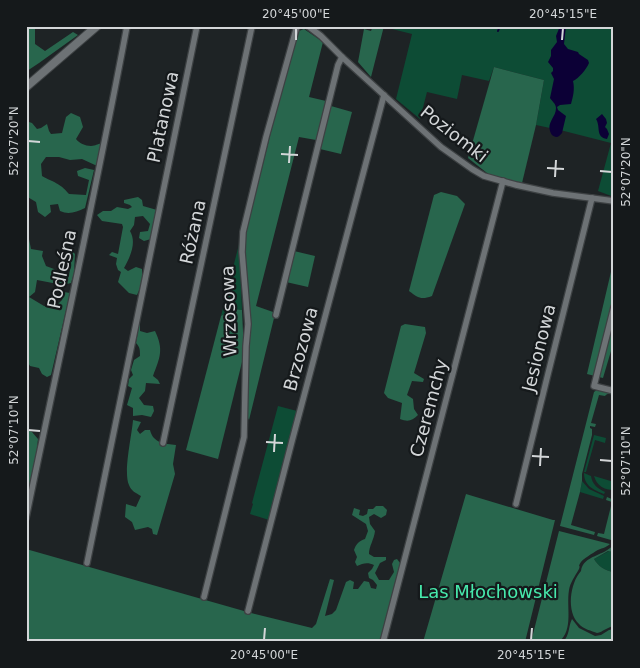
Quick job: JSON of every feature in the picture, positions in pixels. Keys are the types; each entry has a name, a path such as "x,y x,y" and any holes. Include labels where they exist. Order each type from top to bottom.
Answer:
{"street":[{"path":"26,87 97,26"},
{"name":"Podleśna","path":"26,518 106,139 127,26"},
{"name":"Platanowa","path":"87,563 197,26"},
{"name":"Różana","path":"163,443 252,26"},
{"name":"Wrzosowa","path":"204,597 244,436 248,324 242,252 243,232 266,138 297,26"},
{"name":"Poziomki","path":"308,26 441,147 484,176 554,193 614,201"},
{"path":"276,315 338,65 342,57"},
{"name":"Brzozowa","path":"248,611 384,95"},
{"name":"Czeremchy","path":"384,642 503,181"},
{"name":"Jesionowa","path":"516,504 592,198"},
{"path":"614,307 594,386 614,391"}],"green space":[{"path":"26,26 35,26 35,44 45,51 73,32 78,35 27,71"},
{"path":"373,26 384,26 371,77 358,62 364,29 371,31"},
{"path":"386,26 614,26 614,197 598,191 611,143 536,125 544,80 494,67 489,81 462,75 457,99 427,92 420,119 396,99 412,34"},
{"path":"304,29 323,42 309,97 326,101 316,140 299,137 256,306 275,314 249,420 247,416 250,318 246,268 246,233 299,31"},
{"path":"494,67 544,80 536,125 522,183 492,177 468,158"},
{"path":"331,106 352,112 341,154 320,149"},
{"path":"71,113 80,117 83,127 77,140 89,146 104,144 99,165 82,159 70,160 59,157 46,157 41,164 42,176 59,185 69,194 86,195 89,180 78,176 77,171 85,168 94,170 85,208 76,212 66,213 60,211 58,204 50,205 51,212 45,217 38,212 36,202 26,196 26,121 32,123 37,129 47,124 51,134 62,133 66,117"},
{"path":"441,192 457,196 465,204 432,296 420,298 409,291 434,195"},
{"path":"138,197 142,200 143,206 157,210 151,239 144,241 139,238 140,232 148,231 150,224 143,216 135,217 134,225 130,231 133,245 124,268 128,271 136,267 142,269 142,283 137,295 129,293 118,282 121,272 116,264 117,258 109,255 112,252 118,254 122,224 102,221 97,215 117,207 128,209 132,207 124,203 124,200"},
{"path":"26,237 29,239 31,249 43,251 42,256 46,266 54,269 60,277 69,275 71,265 68,256 73,252 75,254 74,273 71,283 63,285 37,280 35,292 29,297 44,306 54,308 62,300 64,292 70,293 51,375 47,377 42,374 39,368 30,366 26,359 26,264 28,253 26,251"},
{"path":"239,244 242,310 234,309 221,316"},
{"path":"294,251 315,256 308,287 286,282"},
{"path":"614,259 614,350 611,351 603,378 587,374"},
{"path":"234,309 242,310 244,354 218,459 186,450 221,316"},
{"path":"140,320 140,331 147,333 155,331 160,349 153,376 160,384 146,383 145,391 139,398 144,405 153,406 154,411 151,417 133,416 133,408 127,405 132,388 128,386 129,379 133,375 131,370 134,360 140,356 140,349 136,343"},
{"path":"405,324 425,327 426,333 414,373 424,379 423,382 412,381 407,395 413,399 414,409 418,415 408,421 400,419 402,403 388,398 384,393 401,326"},
{"path":"598,389 614,392 614,395 599,395 591,423 596,424 595,427 590,426 592,435 571,525 595,532 594,535 560,526 594,392"},
{"path":"278,406 297,411 269,520 250,514"},
{"path":"133,420 141,422 137,430 140,434 145,430 150,430 157,440 176,445 173,464 175,474 157,535 153,534 152,529 148,527 135,530 132,522 125,517 126,504 136,507 141,496 131,489 127,479 127,463"},
{"path":"26,430 32,432 38,439 35,466 31,486 28,490 26,507"},
{"path":"594,435 606,438 605,443 595,440 586,472 584,472"},
{"path":"584,473 591,476 594,484 605,492 604,494 593,489 588,484"},
{"path":"594,476 614,482 614,490 601,487"},
{"path":"582,481 589,489 604,496 603,499 580,492"},
{"name":"Las Młochowski","path":"466,494 555,520 525,642 423,642"},
{"path":"607,497 614,500 614,533 611,540 597,536 598,533 604,534 612,502 606,500"},
{"path":"376,506 383,506 387,510 386,515 381,518 374,514 369,517 370,524 375,531 369,554 374,557 386,557 386,560 380,563 375,573 379,580 389,580 394,572 392,564 394,560 397,559 400,563 380,640 382,642 26,642 26,549 251,613 312,628 316,624 330,579 334,580 325,616 332,614 336,610 346,582 350,580 354,582 353,589 358,589 364,581 369,582 371,588 376,589 377,585 369,578 368,573 374,565 366,563 357,566 355,562 357,557 354,550 358,543 365,539 368,531 366,524 352,515 354,508 360,510 359,515 363,516 367,514 368,509 373,509"},
{"path":"559,531 610,544 588,556 579,565 580,567 570,587 568,625 564,637 559,642 531,642"},
{"path":"613,545 614,552 608,551 594,559 602,568 614,572 614,626 597,633 583,627 575,619 571,605 572,590 577,576 586,562"},
{"path":"609,551 614,552 614,572 602,568 594,559"},
{"path":"572,619 579,628 595,636 614,629 614,642 563,642 567,637"}],"shaded area":[{"path":"560,26 566,26 564,44 568,49 578,52 589,63 582,74 573,81 574,90 571,104 557,107 566,116 562,133 556,137 551,134 549,128 556,108 550,98 554,79 551,73 553,68 548,62 551,50 557,42 556,36"},
{"path":"602,114 607,123 605,127 609,134 607,139 601,136 596,119"}],"waterway":[{"path":"498,31 500,26"}]}
